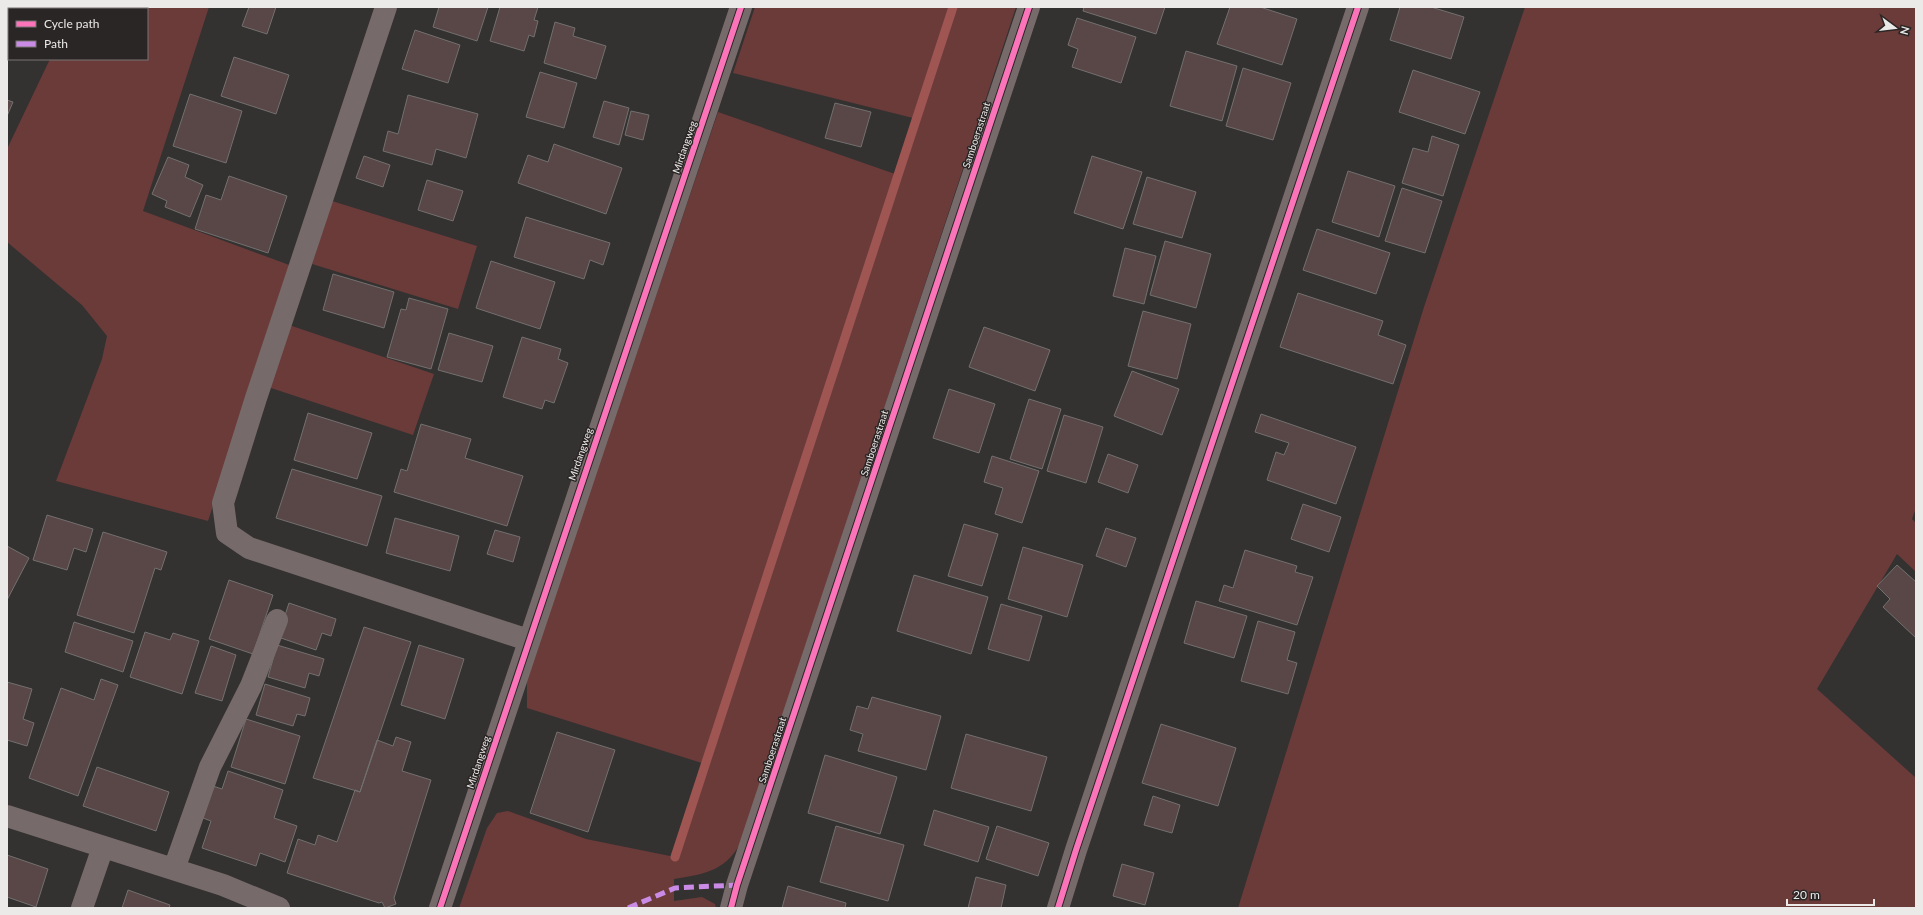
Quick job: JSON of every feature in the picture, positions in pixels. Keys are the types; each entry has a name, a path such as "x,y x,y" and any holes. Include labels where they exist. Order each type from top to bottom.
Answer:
{"street":[{"path":"386,7 222,503 227,533 249,548 528,640"},
{"name":"Mirdangweg","path":"440,908 528,640 742,7"},
{"name":"Samboerastraat","path":"731,908 737,884 1029,7"},
{"path":"1058,908 1358,7"},
{"path":"174,869 210,767 251,686 277,620"},
{"path":"7,816 223,885 279,908"},
{"path":"82,908 103,847"}],"shaded area":[{"path":"209,7 143,211 292,266 208,521 56,481 102,359 107,336 82,305 7,242 7,149 50,60 148,60 148,8 76,8"},
{"path":"755,7 1016,7 743,838 731,857 715,869 697,875 674,879 674,901 702,897 715,904 716,908 459,908 487,828 497,813 508,811 586,839 675,857 705,764 527,708 527,678 718,112 898,175 917,119 733,73"},
{"path":"1525,7 1916,7 1916,508 1912,519 1916,523 1916,572 1897,554 1817,689 1916,778 1916,908 1238,908 1424,307"},
{"path":"332,201 477,246 458,309 312,264"},
{"path":"289,325 434,374 413,435 268,387"}],"building":[{"path":"7,7 66,8 8,8 7,35"},
{"path":"249,7 276,7 267,34 242,26"},
{"path":"439,7 488,7 477,41 433,27"},
{"path":"500,7 538,7 534,20 538,21 534,37 529,35 524,51 490,41"},
{"path":"1084,7 1165,7 1156,34 1083,11"},
{"path":"1230,7 1260,7 1297,19 1282,65 1217,44"},
{"path":"1400,7 1431,7 1464,17 1451,59 1390,40"},
{"path":"1077,18 1136,37 1121,83 1072,67 1078,49 1068,45"},
{"path":"555,22 575,28 573,36 606,46 596,79 544,63"},
{"path":"415,30 460,45 448,83 402,69"},
{"path":"1186,51 1237,66 1222,121 1170,106"},
{"path":"234,57 289,75 276,114 221,96"},
{"path":"1243,68 1291,83 1273,140 1226,126"},
{"path":"1413,70 1480,92 1465,134 1399,112"},
{"path":"540,72 577,83 564,128 526,117"},
{"path":"190,94 242,111 226,163 173,146"},
{"path":"408,95 478,114 466,158 436,149 432,165 383,151 388,131 398,134"},
{"path":"7,100 13,102 7,116"},
{"path":"604,101 629,108 619,145 593,137"},
{"path":"835,103 871,112 861,147 825,138"},
{"path":"631,111 649,115 643,140 625,135"},
{"path":"1432,136 1459,145 1443,196 1402,183 1413,148 1428,152"},
{"path":"554,144 622,168 606,214 518,183 528,155 548,162"},
{"path":"364,156 390,165 383,187 356,178"},
{"path":"1092,156 1142,172 1123,229 1074,213"},
{"path":"168,157 189,165 185,177 203,185 190,217 165,207 167,201 152,194"},
{"path":"1348,171 1395,186 1379,237 1332,222"},
{"path":"229,176 287,196 268,253 195,229 206,195 221,200"},
{"path":"1147,177 1196,192 1182,238 1133,224"},
{"path":"427,180 463,191 453,221 418,210"},
{"path":"1402,188 1442,201 1425,253 1385,241"},
{"path":"526,217 610,243 603,265 590,260 584,279 514,257"},
{"path":"1317,229 1390,253 1376,294 1303,270"},
{"path":"1165,241 1211,254 1196,308 1150,295"},
{"path":"1125,248 1156,256 1144,304 1113,296"},
{"path":"491,261 555,282 540,329 476,308"},
{"path":"333,274 394,292 384,328 323,310"},
{"path":"1298,293 1383,321 1378,335 1406,345 1393,384 1280,347"},
{"path":"409,298 448,309 431,369 387,357 401,309 406,310"},
{"path":"1143,311 1191,324 1177,379 1128,366"},
{"path":"984,327 1050,350 1035,391 969,367"},
{"path":"449,333 493,346 482,382 438,370"},
{"path":"522,337 561,349 558,359 568,363 554,403 545,400 542,409 503,397"},
{"path":"1132,371 1179,389 1162,435 1114,416"},
{"path":"949,389 995,404 979,453 933,438"},
{"path":"1029,399 1061,409 1042,469 1010,459"},
{"path":"308,413 372,433 357,479 294,460"},
{"path":"1261,414 1356,447 1336,504 1267,480 1276,452 1284,455 1289,443 1255,432"},
{"path":"1064,415 1103,427 1086,483 1047,471"},
{"path":"421,424 471,439 465,458 523,476 507,526 394,492 401,469 407,471"},
{"path":"1108,454 1138,465 1128,493 1098,482"},
{"path":"992,456 1039,471 1022,523 995,514 1003,488 984,482"},
{"path":"292,469 382,496 367,546 276,518"},
{"path":"1303,504 1341,517 1329,552 1291,539"},
{"path":"47,515 93,529 86,552 74,548 67,570 33,560"},
{"path":"395,518 459,536 450,571 386,553"},
{"path":"964,524 998,534 982,586 948,576"},
{"path":"1106,528 1136,538 1126,567 1096,556"},
{"path":"495,530 520,537 513,562 487,554"},
{"path":"103,532 167,552 161,570 155,568 134,633 77,615"},
{"path":"7,546 29,558 7,600"},
{"path":"1023,547 1083,565 1067,617 1008,599"},
{"path":"1245,550 1297,566 1295,572 1313,577 1297,625 1219,601 1224,585 1233,588"},
{"path":"1897,565 1916,582 1916,638 1883,607 1890,599 1877,586"},
{"path":"914,575 988,597 971,654 897,631"},
{"path":"229,580 273,595 253,654 209,639"},
{"path":"1196,601 1247,616 1234,658 1184,643"},
{"path":"289,603 336,619 331,636 322,633 316,650 278,637"},
{"path":"1001,604 1042,616 1029,661 988,649"},
{"path":"1258,621 1295,632 1287,660 1297,663 1288,694 1241,681"},
{"path":"74,622 133,641 123,672 65,652"},
{"path":"364,627 411,642 360,792 313,778"},
{"path":"145,632 170,640 173,633 199,641 182,694 130,677"},
{"path":"277,645 324,659 319,676 309,673 305,688 268,677"},
{"path":"419,645 464,659 445,719 401,705"},
{"path":"211,646 236,655 222,701 195,693"},
{"path":"101,679 118,685 78,796 29,778 61,688 94,700"},
{"path":"7,682 32,689 23,719 34,723 27,746 7,740"},
{"path":"265,684 310,698 305,716 297,714 293,726 256,715"},
{"path":"872,697 941,716 926,770 858,751 863,734 850,730 857,706 868,709"},
{"path":"246,719 300,736 285,784 231,767"},
{"path":"1161,724 1236,748 1218,806 1142,783"},
{"path":"557,732 615,750 588,832 530,813"},
{"path":"966,734 1047,757 1031,811 951,788"},
{"path":"396,737 411,742 402,771 431,780 394,898 396,904 385,908 382,902 379,903 287,873 298,839 315,845 318,835 337,842 355,790 360,792 377,740 393,746"},
{"path":"825,755 897,777 880,834 808,813"},
{"path":"97,767 169,792 156,831 83,806"},
{"path":"228,771 283,790 274,818 297,826 285,862 260,853 256,866 202,848 211,821 203,818 213,786 222,789"},
{"path":"1153,796 1180,805 1172,833 1144,825"},
{"path":"934,810 989,827 978,862 924,845"},
{"path":"836,826 904,845 888,901 820,882"},
{"path":"997,826 1049,843 1038,876 986,859"},
{"path":"7,855 48,869 36,907 7,897"},
{"path":"1122,864 1154,873 1145,905 1113,896"},
{"path":"976,877 1006,885 1001,908 968,908"},
{"path":"788,886 846,903 845,908 782,908"},
{"path":"128,890 170,905 169,908 122,908"}],"waterway":[{"path":"675,857 953,7"}],"marked path":[{"path":"628,908 675,888 737,885"}],"cycle path":[{"path":"440,908 741,7"},
{"path":"731,908 737,885 1029,7"},
{"path":"1058,908 1076,850 1358,7"}]}
